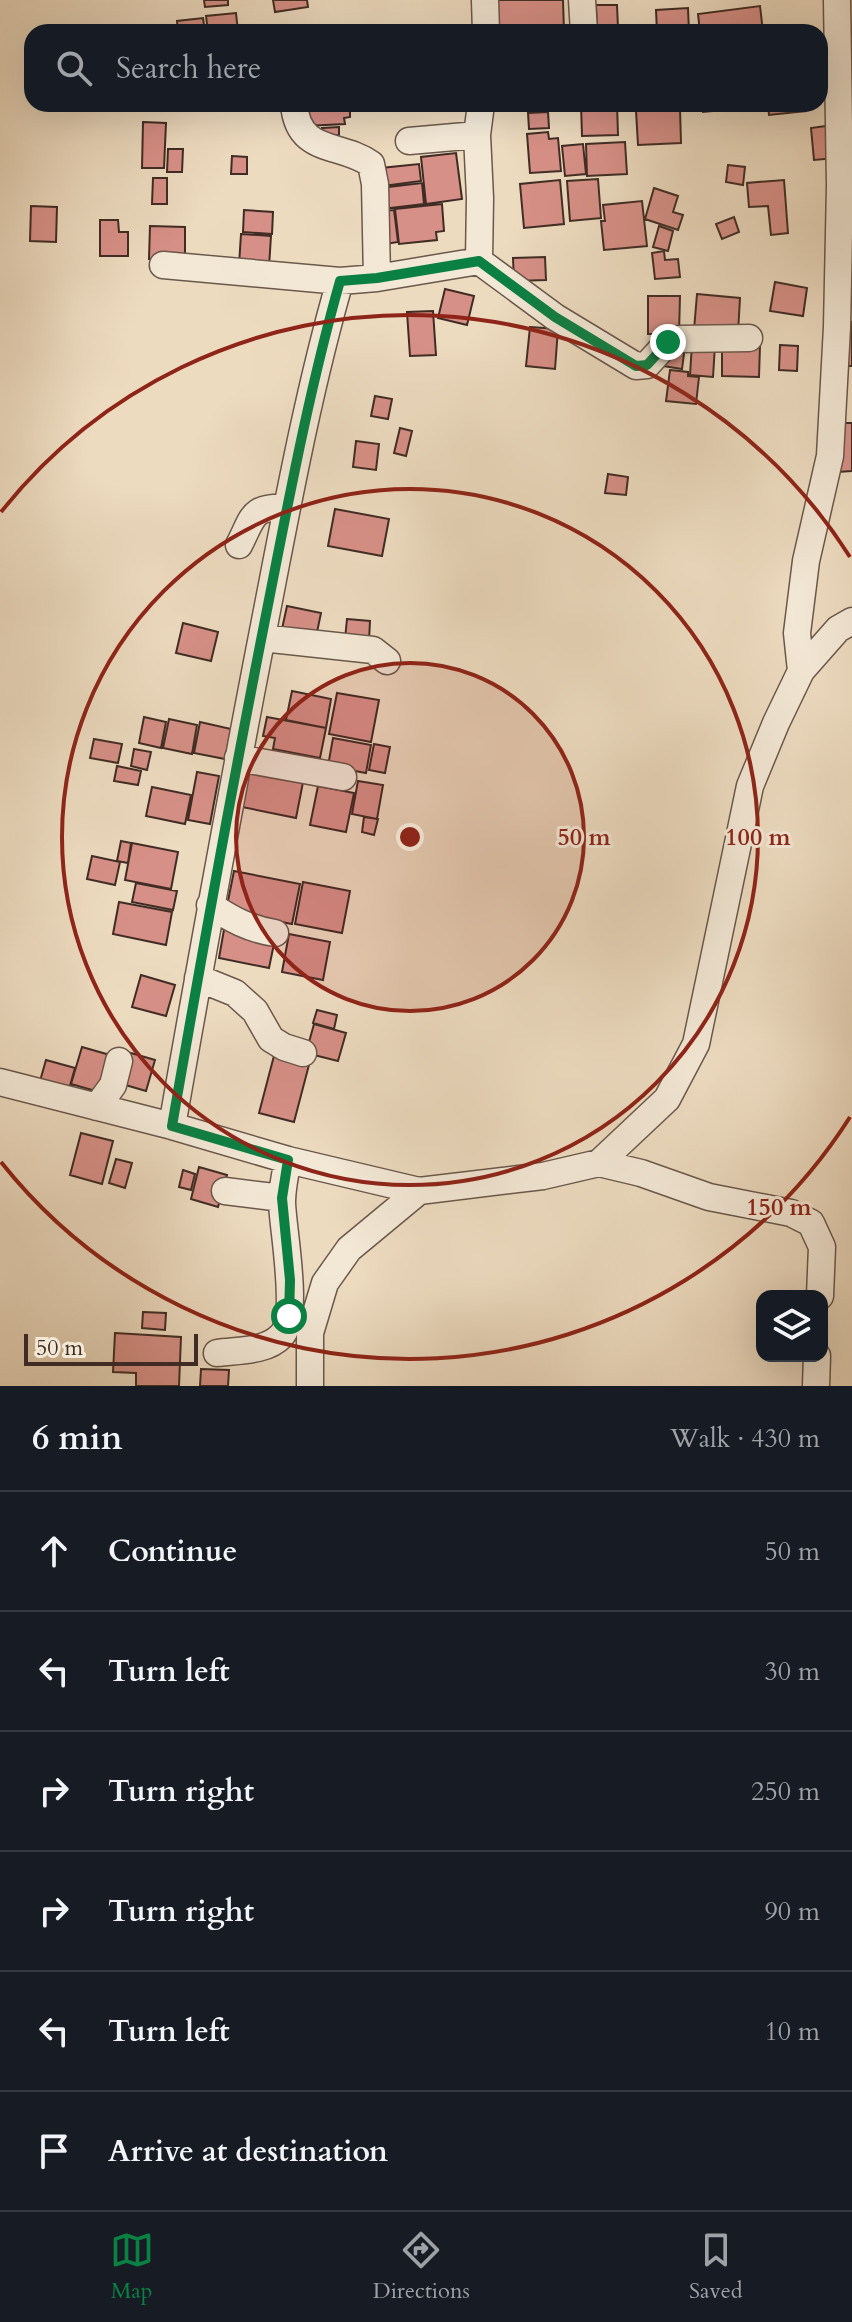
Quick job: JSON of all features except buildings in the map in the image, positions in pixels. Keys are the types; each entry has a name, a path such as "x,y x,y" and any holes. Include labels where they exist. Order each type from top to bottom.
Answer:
{"street":[{"path":"485,0 486,24"},
{"path":"582,0 584,24"},
{"path":"801,671 797,633 806,561 830,456 846,221 845,90 837,0"},
{"path":"295,112 305,135 326,147 363,158 371,164 375,184 377,278"},
{"path":"479,261 477,135 480,112"},
{"path":"409,141 477,135"},
{"path":"163,265 340,281 479,261 555,317 636,366 647,365 668,342 679,339 749,338"},
{"path":"172,1126 210,905 287,508 319,355 340,281"},
{"path":"239,545 255,513 267,507 287,508"},
{"path":"599,1163 667,1099 696,1044 750,786 801,671 838,629 852,621"},
{"path":"262,638 373,650 387,661"},
{"path":"238,758 343,777"},
{"path":"210,905 246,926 275,933"},
{"path":"198,978 235,993 255,1011 271,1039 303,1053"},
{"path":"97,1107 113,1085 119,1061"},
{"path":"0,1082 172,1126 288,1160 419,1191 543,1176 599,1163 641,1173 709,1197 791,1213 811,1223 822,1247 820,1290"},
{"path":"217,1353 269,1346 284,1334 289,1316 290,1280 282,1198 288,1160"},
{"path":"225,1191 282,1198"},
{"path":"310,1386 310,1333 325,1283 349,1249 419,1191"},
{"path":"816,1386 817,1362"}],"route":[{"path":"289,1316 290,1280 282,1198 288,1160 172,1126 220,847 287,508 319,355 340,281 479,261 555,317 636,366 647,365 668,342"}]}
